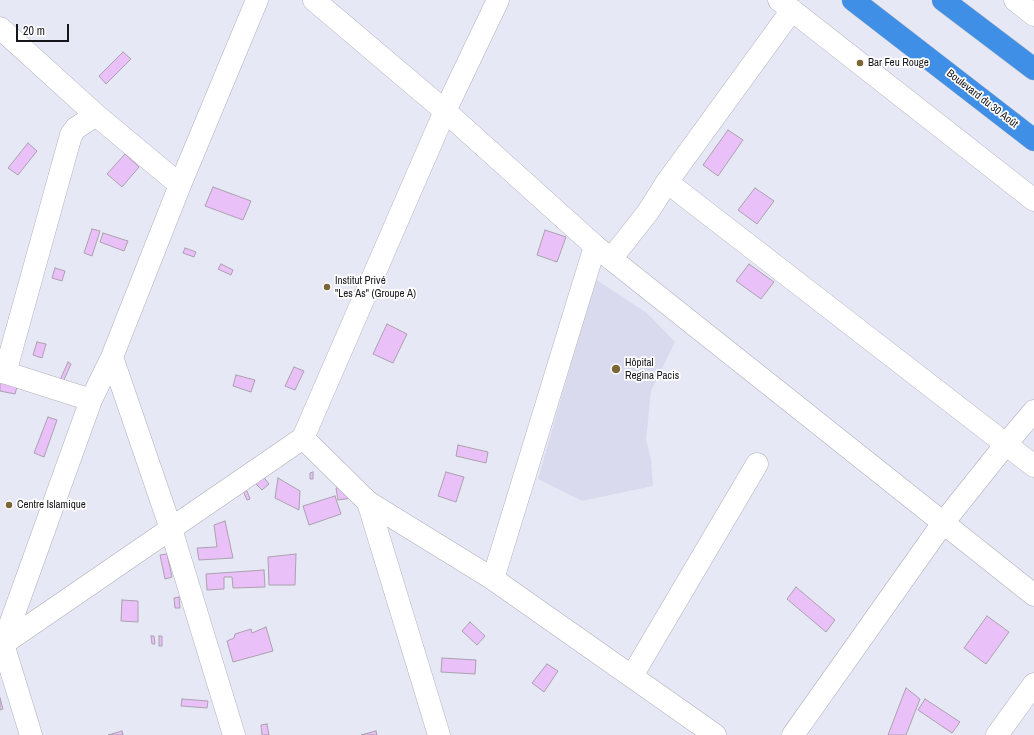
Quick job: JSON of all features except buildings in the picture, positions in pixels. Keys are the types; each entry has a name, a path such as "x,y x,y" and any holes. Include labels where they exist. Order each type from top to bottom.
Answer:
{"highway":[{"name":"Boulevard du 30 Août","path":"853,0 1034,140"},
{"path":"943,0 1034,69"}],"street":[{"path":"31,735 2,645 91,400 112,357 180,185 257,0"},
{"path":"314,0 445,111 603,253 1034,595"},
{"path":"2,645 303,438 445,111 498,0"},
{"path":"1015,0 1034,15"},
{"path":"492,579 603,253 648,212 785,5 1034,200"},
{"path":"0,28 96,115 180,185"},
{"path":"91,400 2,372 71,135 76,128 96,115"},
{"path":"668,182 1034,466"},
{"path":"112,357 171,529 234,735"},
{"path":"793,735 944,523 1034,411"},
{"path":"303,438 368,502 492,579 715,735"},
{"path":"632,676 757,464"},
{"path":"368,502 439,735"},
{"path":"997,735 1034,684"}],"shaded area":[{"name":"Hôpital Regina Pacis","path":"592,277 647,313 675,342 651,391 646,440 651,459 653,486 582,501 538,479 576,346"}],"place":[{"name":"Bar Feu Rouge","path":"860,63"},
{"name":"Institut Privé \"Les As\" (Groupe A)","path":"327,287"},
{"name":"Hôpital Regina Pacis","path":"616,369"},
{"name":"Centre Islamique","path":"9,505"}]}
